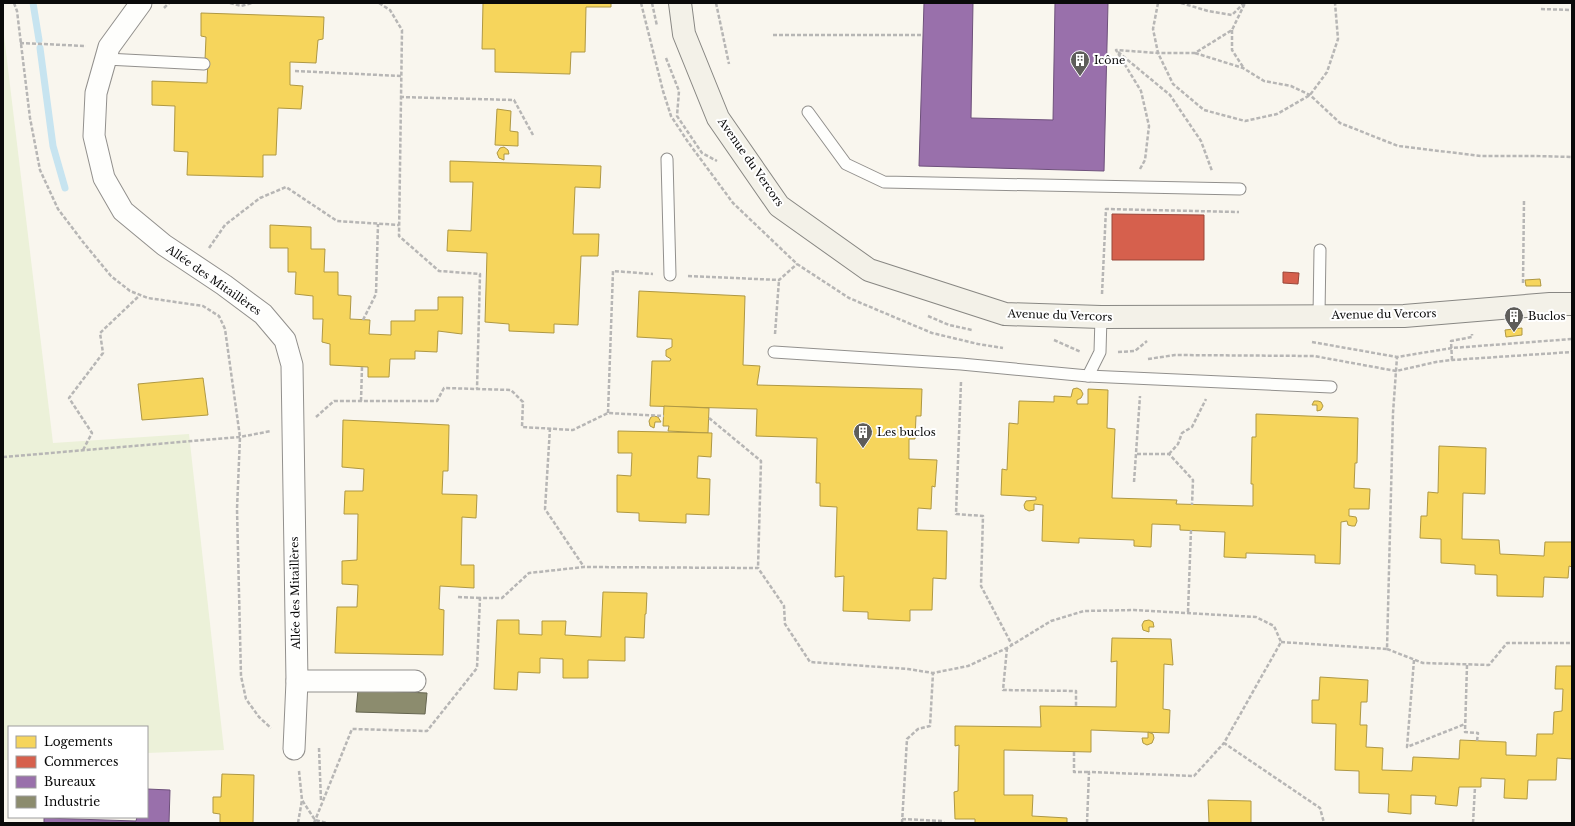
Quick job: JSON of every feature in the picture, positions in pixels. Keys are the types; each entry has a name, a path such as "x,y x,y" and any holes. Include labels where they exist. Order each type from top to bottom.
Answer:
{"street":[{"name":"Allée des Mitaillères","path":"140,3 108,53 96,93 94,136 104,178 123,211 164,245 224,285 263,314 285,340 292,365 297,681 294,749"},
{"name":"Avenue du Vercors","path":"680,3 684,34 718,118 779,206 869,270 1005,314 1102,307 1319,315 1404,316 1550,304 1572,304"},
{"path":"297,681 415,681"}],"lane":[{"path":"108,53 204,64"},
{"path":"808,112 846,164 884,182 1240,189"},
{"path":"667,159 670,274"},
{"path":"1319,315 1320,250"},
{"path":"1088,376 1100,352 1102,307"},
{"path":"774,352 961,364 1088,376 1331,387"}],"path":[{"path":"14,3 17,11 30,118 40,170 58,209 83,242 112,276 130,291 148,298 203,306 219,316 225,329 240,437 237,509 241,676 246,699 259,717 294,749 301,780 302,800 298,823"},
{"path":"230,3 241,6 252,3"},
{"path":"380,3 390,10 402,30 399,236 439,271 480,274 477,389"},
{"path":"641,3 663,91 671,116 733,204 797,264 849,298 932,333 978,344 1007,348"},
{"path":"652,3 658,30"},
{"path":"716,3 729,64"},
{"path":"1158,3 1153,29 1158,53 1173,84 1204,110 1245,121 1277,114 1310,95 1327,72 1338,39 1335,3"},
{"path":"1181,3 1208,11 1232,15 1245,3"},
{"path":"1243,68 1232,50 1232,30 1245,3"},
{"path":"1542,9 1572,10"},
{"path":"1195,53 1232,30"},
{"path":"773,35 923,35"},
{"path":"20,43 108,53"},
{"path":"1113,209 1130,188 1146,160 1149,126 1141,91 1116,50"},
{"path":"1116,50 1158,53 1195,53 1243,68 1264,80 1291,86 1310,95 1340,123 1398,146 1481,156 1572,157"},
{"path":"1116,50 1170,95 1201,141 1214,179 1240,189"},
{"path":"665,57 679,91 677,116 702,153 717,160 721,166"},
{"path":"295,71 401,76"},
{"path":"400,97 514,100 533,135"},
{"path":"196,267 224,225 260,198 286,188 337,220 399,225"},
{"path":"1523,285 1524,200"},
{"path":"1102,307 1106,209 1239,212"},
{"path":"363,320 376,294 378,224"},
{"path":"774,352 779,280 797,264"},
{"path":"608,413 613,272 779,280"},
{"path":"83,450 92,433 69,398 102,354 100,333 140,294"},
{"path":"927,316 949,325 976,331"},
{"path":"1452,360 1451,341 1472,337 1472,329"},
{"path":"1047,340 1054,340 1081,352 1135,351 1153,336"},
{"path":"1309,341 1397,357 1452,348 1572,339"},
{"path":"1144,359 1175,356 1314,356 1396,371 1452,360 1572,352"},
{"path":"1387,649 1393,413 1397,357"},
{"path":"961,364 956,514 983,516 981,586 1012,645"},
{"path":"361,401 362,367"},
{"path":"1134,482 1137,454 1140,378"},
{"path":"3,457 240,437 292,426 316,417 334,401 437,400 444,388 511,390 523,402 522,427 573,430 608,413 664,416"},
{"path":"1169,454 1178,444 1182,433 1192,427 1207,396"},
{"path":"709,418 761,461 758,568 784,606 785,624 810,662 908,669 933,673 968,666 1007,648 1051,621 1084,611 1134,610 1256,617 1274,626 1281,642"},
{"path":"550,428 545,509 584,567"},
{"path":"1137,454 1169,454 1193,480 1192,505"},
{"path":"1188,612 1191,530"},
{"path":"458,597 502,598 529,573 584,567 758,568"},
{"path":"315,822 352,729 427,731 477,668 480,598"},
{"path":"1281,642 1387,649 1423,663 1489,666 1507,643 1572,643"},
{"path":"1074,752 1074,772 1194,776 1224,743 1281,642"},
{"path":"1007,648 1003,690 1076,691 1076,706"},
{"path":"1414,660 1407,747 1465,724"},
{"path":"1467,665 1465,732 1478,733 1477,741"},
{"path":"902,823 907,738 918,729 930,726 933,673"},
{"path":"1224,743 1320,808 1324,823"},
{"path":"1087,823 1090,772"},
{"path":"1473,823 1475,787"},
{"path":"302,800 315,822"},
{"path":"902,819 944,823"},
{"path":"315,822 327,823"}],"green space":[{"path":"3,27 53,443 189,434 224,750 148,753 148,726 8,726 8,760 3,760"}],"building: Logements":[{"path":"483,3 611,3 611,7 586,7 585,52 571,52 570,74 495,72 495,49 482,49"},
{"path":"201,13 324,17 323,39 318,40 316,63 290,62 290,85 303,86 301,109 278,108 276,155 263,155 263,177 187,175 188,152 174,151 175,106 152,105 152,81 207,83 208,60 205,60 206,37 201,36"},
{"path":"497,109 511,111 510,131 518,132 518,146 495,145"},
{"path":"504,147 508,150 509,154 504,154 504,160 499,158 497,153 500,148"},
{"path":"450,161 601,166 600,188 575,187 573,234 599,234 598,256 581,256 578,325 554,324 554,333 509,331 509,324 485,322 487,253 447,251 448,230 471,231 473,182 450,182"},
{"path":"270,225 311,227 311,249 325,249 324,272 338,272 338,295 351,296 350,319 370,320 369,334 391,335 391,321 415,321 415,310 438,310 438,297 463,297 462,334 438,331 437,352 415,351 415,359 390,359 389,377 368,377 368,367 330,365 330,344 322,342 323,319 313,319 313,296 295,294 296,272 288,272 288,248 270,248"},
{"name":"Buclos","path":"1540,279 1541,286 1526,286 1525,280"},
{"name":"Les buclos","path":"639,291 745,296 743,365 760,366 757,385 922,389 921,416 916,416 915,439 909,439 909,459 937,460 935,487 932,486 931,509 918,508 917,530 947,531 946,579 933,578 932,610 910,610 910,621 868,619 868,612 843,611 844,576 835,577 837,507 820,506 820,483 816,483 817,438 756,436 757,409 650,406 652,361 670,361 671,359 666,356 666,350 672,347 672,339 637,337"},
{"name":"Buclos","path":"1522,328 1522,335 1506,337 1505,330"},
{"path":"203,378 208,415 142,420 138,384"},
{"path":"1077,388 1081,390 1083,394 1081,398 1077,400 1077,404 1088,404 1088,389 1108,390 1107,428 1115,429 1112,498 1177,500 1176,504 1253,506 1253,484 1251,484 1252,437 1256,437 1256,414 1358,418 1357,463 1355,463 1354,488 1370,489 1369,509 1349,509 1349,516 1356,517 1357,521 1355,526 1348,525 1347,521 1341,522 1340,564 1315,563 1315,555 1246,553 1246,558 1224,557 1225,532 1180,530 1180,525 1152,524 1151,547 1134,546 1134,540 1079,538 1079,543 1042,541 1043,505 1034,504 1034,510 1029,511 1025,509 1024,505 1026,501 1036,500 1036,497 1001,495 1002,469 1007,470 1009,423 1018,424 1019,401 1054,402 1054,396 1071,397 1073,389"},
{"path":"1314,401 1321,402 1323,406 1321,410 1317,411 1317,405 1312,405"},
{"path":"664,406 709,408 708,433 668,431 669,426 663,426"},
{"path":"651,417 658,417 661,422 655,422 654,428 650,426 649,421"},
{"path":"343,420 449,425 448,471 443,471 442,494 477,495 476,518 462,517 461,565 474,565 474,588 440,586 439,609 444,610 443,655 335,653 337,607 357,607 358,585 342,584 342,561 357,560 358,514 344,514 345,491 363,491 364,469 342,467"},
{"path":"618,431 712,433 711,457 698,456 697,478 710,479 709,515 686,514 686,523 639,521 639,513 617,512 617,475 631,476 632,453 618,453"},
{"path":"1439,446 1486,448 1485,494 1463,493 1462,539 1499,540 1500,554 1544,556 1545,542 1572,542 1572,567 1569,566 1568,578 1544,577 1543,597 1497,596 1497,575 1475,574 1475,565 1441,563 1441,539 1420,538 1421,516 1427,516 1428,492 1438,493"},
{"path":"603,592 647,593 644,638 625,637 625,661 588,660 588,678 563,678 563,659 540,658 540,673 518,672 517,690 494,689 497,620 519,620 519,634 542,635 542,621 566,621 565,635 601,637"},
{"path":"1149,620 1153,622 1154,627 1149,627 1149,632 1143,630 1142,625 1144,621"},
{"path":"1112,638 1171,639 1173,665 1164,664 1163,709 1170,710 1169,733 1091,730 1091,752 1004,750 1004,795 1033,795 1032,816 1067,818 1067,823 975,823 975,819 955,819 954,792 958,791 959,745 955,746 955,726 1041,727 1040,706 1116,707 1117,661 1111,662"},
{"path":"1556,666 1572,666 1572,759 1557,758 1556,780 1528,780 1527,799 1504,798 1505,779 1481,778 1481,787 1459,787 1457,806 1435,804 1436,796 1411,795 1411,814 1388,812 1389,794 1359,793 1359,771 1335,770 1336,724 1312,723 1312,700 1319,700 1320,677 1368,680 1367,702 1361,702 1360,725 1367,725 1366,747 1383,748 1382,770 1412,771 1413,757 1459,759 1460,740 1506,742 1506,755 1536,756 1537,734 1553,734 1554,712 1562,711 1563,689 1555,689"},
{"path":"1148,732 1153,734 1154,738 1152,743 1147,745 1143,743 1142,738 1148,738"},
{"path":"222,774 254,775 253,823 220,823 220,814 213,813 213,797 221,797"},
{"path":"1208,800 1251,801 1251,823 1209,823"}],"building: Commerces":[{"path":"1112,214 1204,215 1204,260 1112,260"},
{"path":"1283,272 1299,273 1298,284 1283,283"}],"building: Bureaux":[{"name":"Icône","path":"924,3 973,3 971,118 1053,120 1055,3 1108,3 1104,171 919,166"},
{"path":"148,789 170,790 169,823 44,823 44,818 136,821 137,818 148,818"}],"building: Industrie":[{"path":"358,690 427,693 425,714 356,712"}],"waterway":[{"path":"33,3 39,40"},
{"path":"40,48 53,146 65,188"}],"place":[{"name":"Icône","path":"1080,77"},
{"name":"Buclos","path":"1514,333"},
{"name":"Les buclos","path":"863,449"}]}
